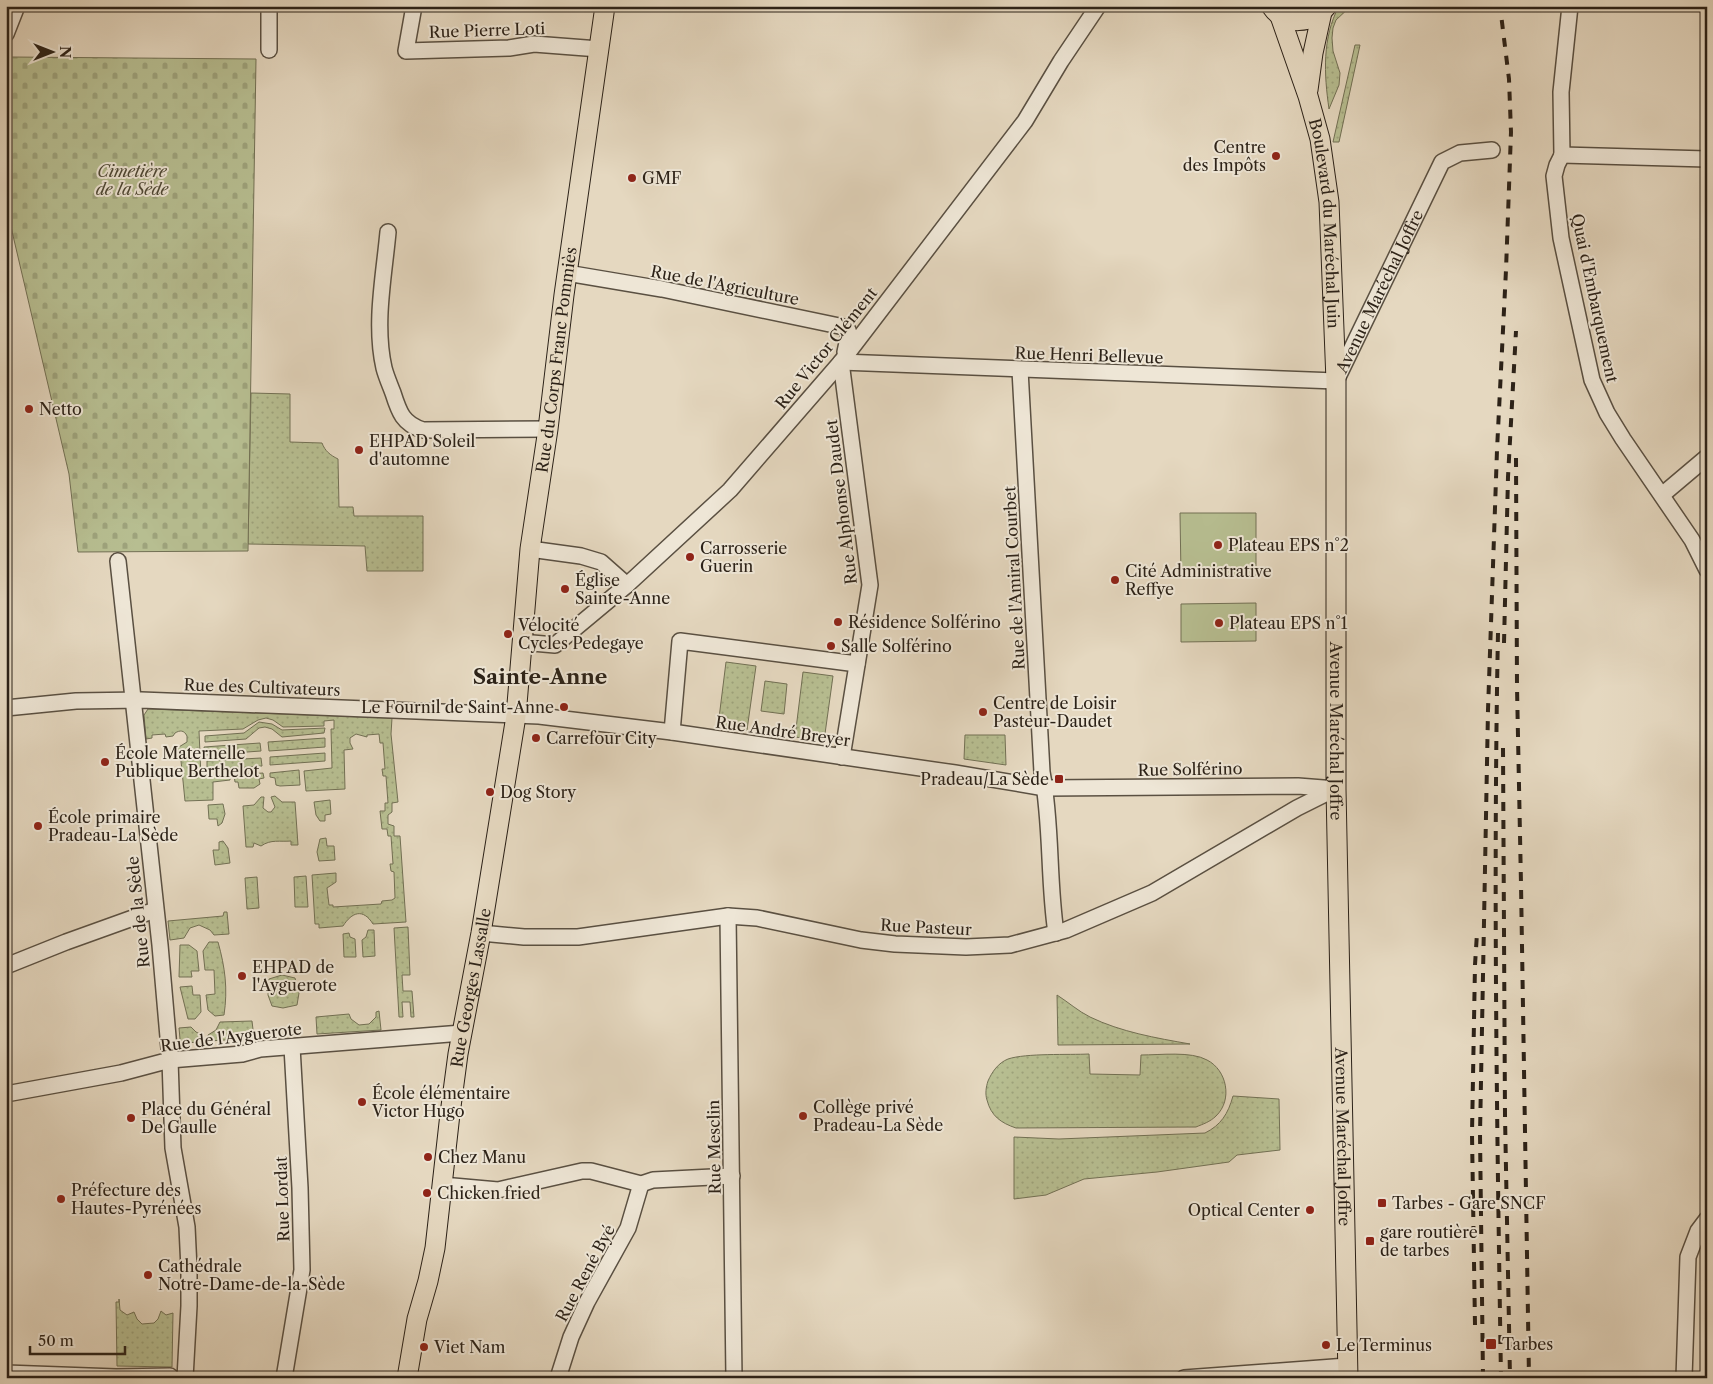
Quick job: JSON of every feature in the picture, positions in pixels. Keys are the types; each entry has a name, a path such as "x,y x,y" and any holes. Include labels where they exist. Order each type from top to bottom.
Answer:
{"main road":[{"name":"Rue du Corps Franc Pommiès","path":"516,716 530,549 548,430 567,273 605,6"},
{"path":"1276,11 1291,20 1302,21 1313,18 1325,9"},
{"name":"Boulevard du Maréchal Juin","path":"1309,102 1313,53 1325,9"},
{"name":"Boulevard du Maréchal Juin","path":"1276,11 1309,102 1320,139 1329,202 1336,382"},
{"name":"Avenue Maréchal Joffre","path":"1336,382 1336,789 1348,1372"},
{"name":"Rue Georges Lassalle","path":"407,1378 417,1319 435,1248 450,1114 462,1033 481,933 516,716"}],"street":[{"path":"6,34 17,6"},
{"path":"269,50 270,6"},
{"name":"Rue Pierre Loti","path":"414,6 406,51 508,48 534,44 599,49"},
{"name":"Rue Victor Clément","path":"521,642 555,645 627,585 730,490 843,359 1025,121 1061,60 1098,6"},
{"name":"Quai d'Embarquement","path":"1570,6 1561,92 1562,155 1554,176 1561,238 1592,380 1607,413 1692,540 1707,570"},
{"name":"Avenue Maréchal Joffre","path":"1336,382 1442,162 1460,153 1492,150"},
{"path":"1562,155 1707,159"},
{"path":"388,232 380,328 381,349 384,369 396,403 408,424 423,430 548,430"},
{"name":"Rue de l'Agriculture","path":"567,273 662,289 844,326 849,333 843,359"},
{"name":"Rue Henri Bellevue","path":"843,359 1020,370 1336,382"},
{"name":"Rue Alphonse Daudet","path":"842,757 870,585 843,359"},
{"name":"Rue de l'Amiral Courbet","path":"1020,370 1041,762 1045,788 1056,933"},
{"path":"1662,495 1707,457"},
{"path":"530,549 581,556 601,562 627,585"},
{"name":"Rue de la Sède","path":"118,561 160,945 170,1060"},
{"path":"672,732 680,641 857,664"},
{"name":"Rue des Cultivateurs","path":"6,708 76,702 133,700 516,716"},
{"name":"Rue André Breyer","path":"516,716 539,716 672,732 1045,788"},
{"name":"Rue Solférino","path":"1045,788 1298,786 1336,789"},
{"name":"Rue Pasteur","path":"481,933 524,937 578,937 728,916 757,918 861,940 904,944 989,947 1010,945 1056,933 1096,919 1152,894 1297,808 1336,789"},
{"path":"6,966 156,910"},
{"name":"Rue Mesclin","path":"728,916 734,1378"},
{"name":"Rue de l'Ayguerote","path":"6,1094 121,1074 170,1060 242,1054 260,1049 462,1033"},
{"name":"Rue Lordat","path":"284,1378 302,1270 301,1196 292,1047"},
{"path":"170,1060 173,1148 187,1227 190,1270 185,1378"},
{"path":"442,1185 498,1190 582,1171 592,1171 641,1184 653,1180 732,1176"},
{"name":"Rue René Byé","path":"558,1378 571,1338 628,1228 641,1184"},
{"path":"1684,1378 1688,1257 1698,1231 1707,1219"},
{"path":"1184,1378 1348,1372"},
{"path":"6,1373 116,1377 170,1376 172,1378"}],"green space":[{"path":"1339,6 1351,6 1336,20 1333,28 1333,51 1340,73 1339,85 1329,109 1325,69 1327,43 1333,18"},
{"path":"1355,45 1360,45 1339,142 1333,142"},
{"name":"Cimetière de la Sède","path":"12,57 256,59 248,551 78,552 69,474 11,227 7,62"},
{"path":"251,393 290,394 290,442 322,443 328,452 338,459 339,507 353,507 354,516 423,516 423,571 367,571 365,546 248,544"},
{"name":"Plateau EPS n°2","path":"1180,513 1256,513 1256,576 1181,576"},
{"name":"Plateau EPS n°1","path":"1256,603 1256,641 1181,642 1181,604"},
{"path":"726,662 756,666 747,730 718,726"},
{"path":"803,672 833,676 824,741 795,737"},
{"path":"765,681 787,684 784,714 761,711"},
{"path":"148,709 392,718 391,734 398,802 392,803 392,812 388,815 388,824 394,826 394,836 400,836 406,922 373,924 365,916 358,914 346,921 343,926 319,928 319,924 315,924 312,875 336,873 336,882 327,888 329,905 333,905 333,907 381,904 382,901 395,898 394,872 391,871 390,864 393,864 391,836 388,836 387,829 382,829 380,811 385,811 385,803 388,803 386,776 383,776 382,769 385,769 383,743 380,743 379,734 367,735 367,737 356,734 350,738 353,749 344,750 345,789 306,791 304,771 332,768 331,729 334,729 334,720 324,721 324,726 283,727 273,720 266,718 258,720 243,729 199,731 201,777 230,775 230,780 213,782 213,800 185,801 180,751 174,750 187,742 187,736 180,731 173,736 166,737 165,734 152,735 152,738 146,739 144,715"},
{"path":"259,722 272,724 282,730 325,728 324,733 282,737 272,729 265,727 259,728 246,739 205,742 205,736 244,733"},
{"path":"965,735 1005,735 1006,765 964,759"},
{"path":"325,738 325,747 269,751 268,742"},
{"path":"260,743 261,751 205,755 204,747"},
{"path":"325,753 325,761 270,765 270,757"},
{"path":"261,758 262,766 207,770 207,761"},
{"path":"299,770 300,785 276,785 275,778 270,777 270,773"},
{"path":"263,773 264,778 259,779 260,784 254,788 239,788 238,782 235,782 234,775"},
{"path":"275,796 282,802 295,802 298,845 291,845 291,841 276,841 268,842 261,846 254,843 253,847 246,847 243,806 254,805 261,797 264,797 263,808 271,812 275,807 271,797"},
{"path":"330,800 331,814 325,815 325,821 320,821 316,815 314,802"},
{"path":"223,804 225,814 222,823 218,826 217,819 209,819 208,805"},
{"path":"326,838 327,846 334,846 335,860 319,861 317,852 320,839"},
{"path":"223,841 228,848 230,863 215,865 213,850 219,850 219,842"},
{"path":"306,876 308,907 295,907 294,877"},
{"path":"257,877 259,908 247,909 245,878"},
{"path":"224,912 227,912 229,934 214,935 210,930 199,925 190,928 184,938 170,940 168,921 223,916"},
{"path":"408,927 410,975 402,975 403,991 412,991 414,1017 411,1017 410,1002 402,1002 403,1017 399,1017 394,928"},
{"path":"368,930 374,930 375,956 363,957 362,940 366,937"},
{"path":"349,933 350,937 355,939 356,957 344,957 343,934"},
{"path":"209,942 218,942 222,960 226,987 224,1015 215,1016 208,1010 206,995 215,994 214,970 205,970 203,951"},
{"path":"180,945 189,945 197,951 199,971 191,971 192,977 179,977"},
{"path":"282,975 295,978 299,993 297,1005 283,1008 272,1006 268,995 269,979"},
{"path":"192,986 193,995 200,995 201,1012 195,1019 188,1019 180,987"},
{"path":"1057,995 1086,1015 1114,1027 1190,1044 1058,1045"},
{"path":"379,1011 381,1030 317,1034 316,1017 349,1014 351,1019 359,1025 369,1024 376,1017 376,1012"},
{"path":"252,1021 254,1038 209,1041 208,1035 216,1030 220,1022"},
{"path":"191,1027 202,1035 202,1042 183,1043 180,1039 179,1028"},
{"path":"1089,1054 1090,1074 1140,1075 1141,1055 1175,1054 1200,1057 1214,1065 1223,1078 1226,1094 1225,1102 1214,1118 1196,1127 1016,1128 1006,1124 994,1115 986,1095 987,1083 993,1071 1004,1061 1025,1056"},
{"path":"1233,1096 1279,1099 1280,1150 1237,1155 1229,1162 1157,1172 1084,1179 1046,1195 1014,1199 1014,1137 1059,1139 1205,1133 1223,1118"},
{"path":"119,1299 120,1310 127,1315 134,1312 142,1324 154,1323 161,1311 166,1315 173,1313 172,1367 117,1366 116,1302 119,1302"}],"railway":[{"path":"1483,1378 1480,1134 1488,710 1511,132 1509,79 1500,6"},
{"path":"1504,643 1508,477 1516,331"},
{"path":"1516,458 1517,687 1529,1378"},
{"path":"1498,633 1496,912 1501,1378"},
{"path":"1503,748 1505,1116 1510,1378"},
{"path":"1475,1325 1472,1134 1477,933"}],"place":[{"name":"Centre des Impôts","path":"1276,156"},
{"name":"GMF","path":"632,178"},
{"name":"Netto","path":"29,409"},
{"name":"EHPAD Soleil d'automne","path":"359,450"},
{"name":"Plateau EPS n°2","path":"1218,545"},
{"name":"Carrosserie Guerin","path":"690,557"},
{"name":"Cité Administrative Reffye","path":"1115,580"},
{"name":"Église Sainte-Anne","path":"565,589"},
{"name":"Résidence Solférino","path":"838,622"},
{"name":"Plateau EPS n°1","path":"1219,623"},
{"name":"Vélocité Cycles Pedegaye","path":"508,634"},
{"name":"Salle Solférino","path":"831,646"},
{"name":"Le Fournil de Saint-Anne","path":"564,707"},
{"name":"Centre de Loisir Pasteur-Daudet","path":"983,712"},
{"name":"Carrefour City","path":"536,738"},
{"name":"École Maternelle Publique Berthelot","path":"105,762"},
{"name":"Pradeau/La Sède","path":"1059,779"},
{"name":"Dog Story","path":"490,792"},
{"name":"École primaire Pradeau-La Sède","path":"38,826"},
{"name":"EHPAD de l'Ayguerote","path":"242,976"},
{"name":"École élémentaire Victor Hugo","path":"362,1102"},
{"name":"Collège privé Pradeau-La Sède","path":"803,1116"},
{"name":"Place du Général De Gaulle","path":"131,1118"},
{"name":"Chez Manu","path":"428,1157"},
{"name":"Chicken fried","path":"427,1193"},
{"name":"Préfecture des Hautes-Pyrénées","path":"61,1199"},
{"name":"Tarbes - Gare SNCF","path":"1382,1203"},
{"name":"Optical Center","path":"1310,1210"},
{"name":"gare routière de tarbes","path":"1370,1241"},
{"name":"Cathédrale Notre-Dame-de-la-Sède","path":"148,1275"},
{"name":"Tarbes","path":"1491,1344"},
{"name":"Le Terminus","path":"1326,1345"},
{"name":"Viet Nam","path":"424,1347"}],"district":[{"name":"Sainte-Anne","path":"540,676"}]}
